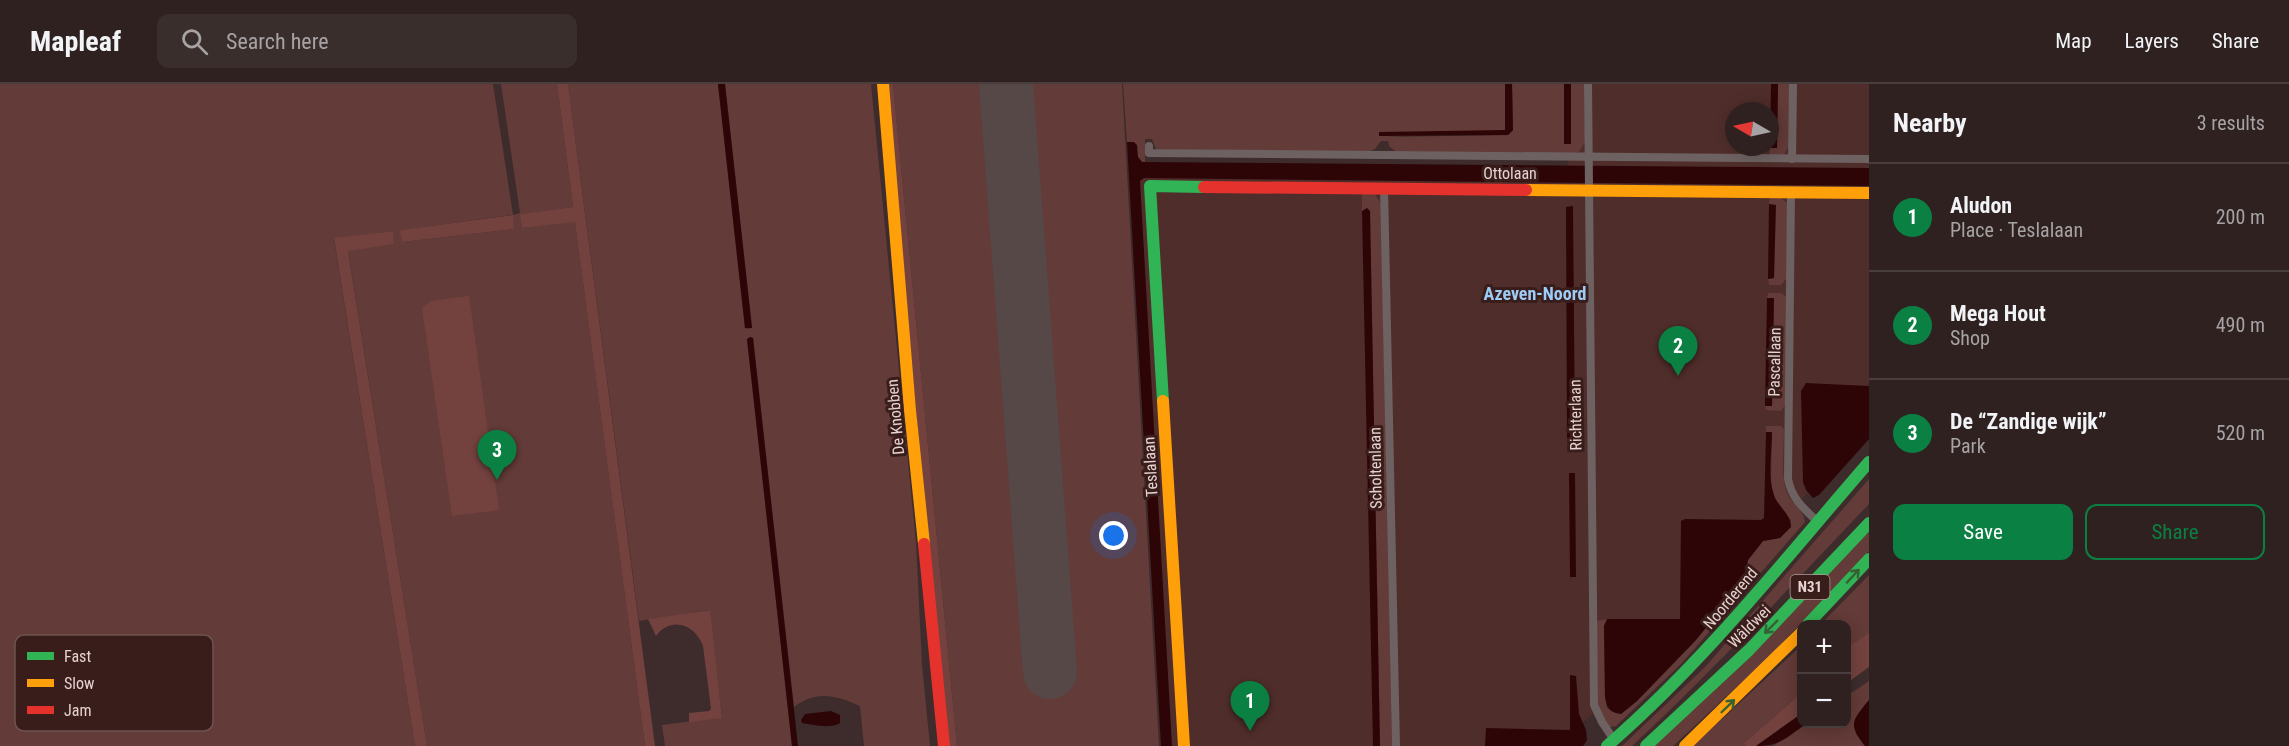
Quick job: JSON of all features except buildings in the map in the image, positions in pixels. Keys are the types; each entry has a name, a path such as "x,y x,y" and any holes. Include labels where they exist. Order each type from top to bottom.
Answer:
{"main road":[{"name":"De Knobben","path":"883,84 910,410 944,746"},
{"name":"Ottolaan","path":"1150,186 1587,188 1869,193"},
{"name":"Teslalaan","path":"1150,186 1184,746"},
{"name":"Noorderend","path":"1611,743 1708,650 1869,462"},
{"name":"Wâldwei","path":"1646,746 1749,650 1869,523"},
{"name":"N31","path":"1812,620 1869,559"},
{"path":"1685,746 1797,637"}],"street":[{"name":"Richterlaan","path":"1588,84 1587,188 1594,705 1611,743"},
{"path":"1792,159 1793,84"},
{"name":"Ottolaan","path":"1149,146 1149,153 1384,152 1587,160 1869,159"},
{"name":"Scholtenlaan","path":"1384,188 1396,746"},
{"name":"Pascallaan","path":"1791,193 1788,479 1790,491 1800,506 1817,521"}],"shaded area":[{"path":"0,84 493,84 513,215 520,213 501,84 557,84 573,207 521,214 522,228 575,221 645,746 427,746 348,250 394,244 392,231 334,239 415,746 0,746","holes":["512,215 514,229 402,242 401,230"]},
{"path":"557,84 568,84 655,746 645,746 575,222 522,228 520,214 573,207"},
{"path":"568,84 718,84 745,328 749,329 752,327 725,84 871,84 916,543 922,665 930,746 864,746 860,706 843,699 818,696 794,707 753,338 750,337 747,340 792,746 665,746 662,725 722,717 709,610 639,621"},
{"path":"718,84 725,84 752,328 745,328"},
{"path":"886,84 893,84 957,746 947,746"},
{"path":"893,84 988,84 1034,674 1067,671 1023,84 1122,84 1159,746 957,746"},
{"path":"1123,84 1505,84 1505,130 1384,137 1508,135 1513,130 1512,84 1564,84 1565,144 1571,143 1571,84 1584,84 1585,142 1579,152 1575,153 1396,152 1389,146 1388,141 1381,141 1375,149 1368,152 1156,149 1152,139 1145,139 1145,162 1142,162 1138,157 1134,142 1127,142"},
{"path":"1505,84 1512,84 1513,130 1508,135 1379,136 1379,132 1505,130"},
{"path":"1564,84 1571,84 1571,144 1564,144"},
{"path":"1568,84 1869,84 1869,426 1627,689 1550,746 1167,746 1135,169 1568,173"},
{"path":"1771,84 1778,84 1778,102 1771,102"},
{"path":"1778,84 1790,84 1789,146 1784,154 1779,155 1779,102"},
{"path":"1127,142 1134,142 1137,145 1138,157 1142,162 1869,168 1869,186 1144,178 1140,181 1172,746 1161,746"},
{"path":"1362,193 1374,193 1380,202 1381,210 1392,746 1380,746 1370,211 1367,208 1362,211"},
{"path":"1770,196 1778,196 1787,203 1787,278 1781,285 1769,285 1768,279 1774,278 1775,205 1769,204"},
{"path":"1769,204 1776,205 1774,278 1768,279"},
{"path":"1573,206 1575,438 1567,438 1566,207"},
{"path":"1367,208 1370,211 1380,746 1373,746 1362,211"},
{"path":"513,215 514,229 402,242 400,230"},
{"path":"393,231 394,244 348,251 427,746 415,746 334,238"},
{"path":"1768,293 1782,293 1787,298 1785,405 1781,411 1766,410 1765,406 1772,406 1774,298 1767,298"},
{"path":"469,296 499,510 452,516 422,308 431,301"},
{"path":"1767,298 1774,298 1772,406 1765,406"},
{"path":"753,338 798,746 792,746 747,339"},
{"path":"1806,383 1869,386 1869,439 1819,495 1813,498 1803,482 1801,391"},
{"path":"1766,426 1781,426 1784,429 1784,483 1791,499 1803,514 1805,522 1682,663 1616,726 1609,727 1598,707 1596,621 1607,619 1604,626 1607,708 1621,714 1637,701 1696,640 1743,582 1748,560 1763,541 1780,538 1791,521 1775,498 1771,483 1772,432 1766,432"},
{"path":"1766,432 1772,432 1773,491 1791,527 1780,538 1763,541 1748,560 1743,582 1696,640 1637,701 1621,714 1611,711 1605,697 1604,626 1607,619 1680,619 1681,521 1685,519 1761,520 1764,518"},
{"path":"1569,473 1575,473 1576,577 1570,577"},
{"path":"1869,479 1869,504 1693,687 1632,746 1622,746 1705,667"},
{"path":"1869,532 1869,551 1804,620 1797,620 1797,627 1770,656 1673,746 1652,746"},
{"path":"1869,575 1869,633 1851,645 1851,620 1825,620"},
{"path":"710,610 722,718 689,722 689,713 711,709 703,646 694,632 682,625 669,626 656,636 648,619"},
{"path":"1869,633 1869,667 1851,680 1851,674 1851,645"},
{"path":"1797,650 1797,697 1744,743 1745,746 1693,746"},
{"path":"1570,675 1576,676 1579,714 1586,730 1587,740 1583,746 1485,746 1486,728 1570,730"},
{"path":"1869,681 1869,700 1864,706 1856,734 1865,746 1773,746 1800,728 1851,728 1851,693"},
{"path":"1797,697 1797,717 1756,746 1745,746 1744,743"},
{"path":"1869,700 1869,746 1865,746 1856,732 1854,722"},
{"path":"831,711 840,715 840,723 827,726 802,723 801,720 805,714"},
{"path":"1797,717 1797,728 1800,728 1788,737 1765,746 1756,746"}],"runway":[{"path":"1006,84 1050,672"}],"traffic: fast":[{"path":"1163,401 1150,186 1204,187"},
{"path":"1607,746 1711,645 1869,462"},
{"path":"1646,746 1749,650 1869,523"},
{"path":"1812,620 1869,559"}],"traffic: slow":[{"path":"883,84 910,410 924,544"},
{"path":"1526,190 1869,193"},
{"path":"1163,401 1184,746"},
{"path":"1685,746 1797,637"}],"traffic: jam":[{"path":"1204,187 1526,190"},
{"path":"924,544 944,746"}],"place":[{"name":"Mega Hout","path":"1678,376"},
{"name":"De “Zandige wijk”","path":"497,480"},
{"name":"Aludon","path":"1250,731"}],"district":[{"name":"Azeven-Noord","path":"1535,294"}]}
